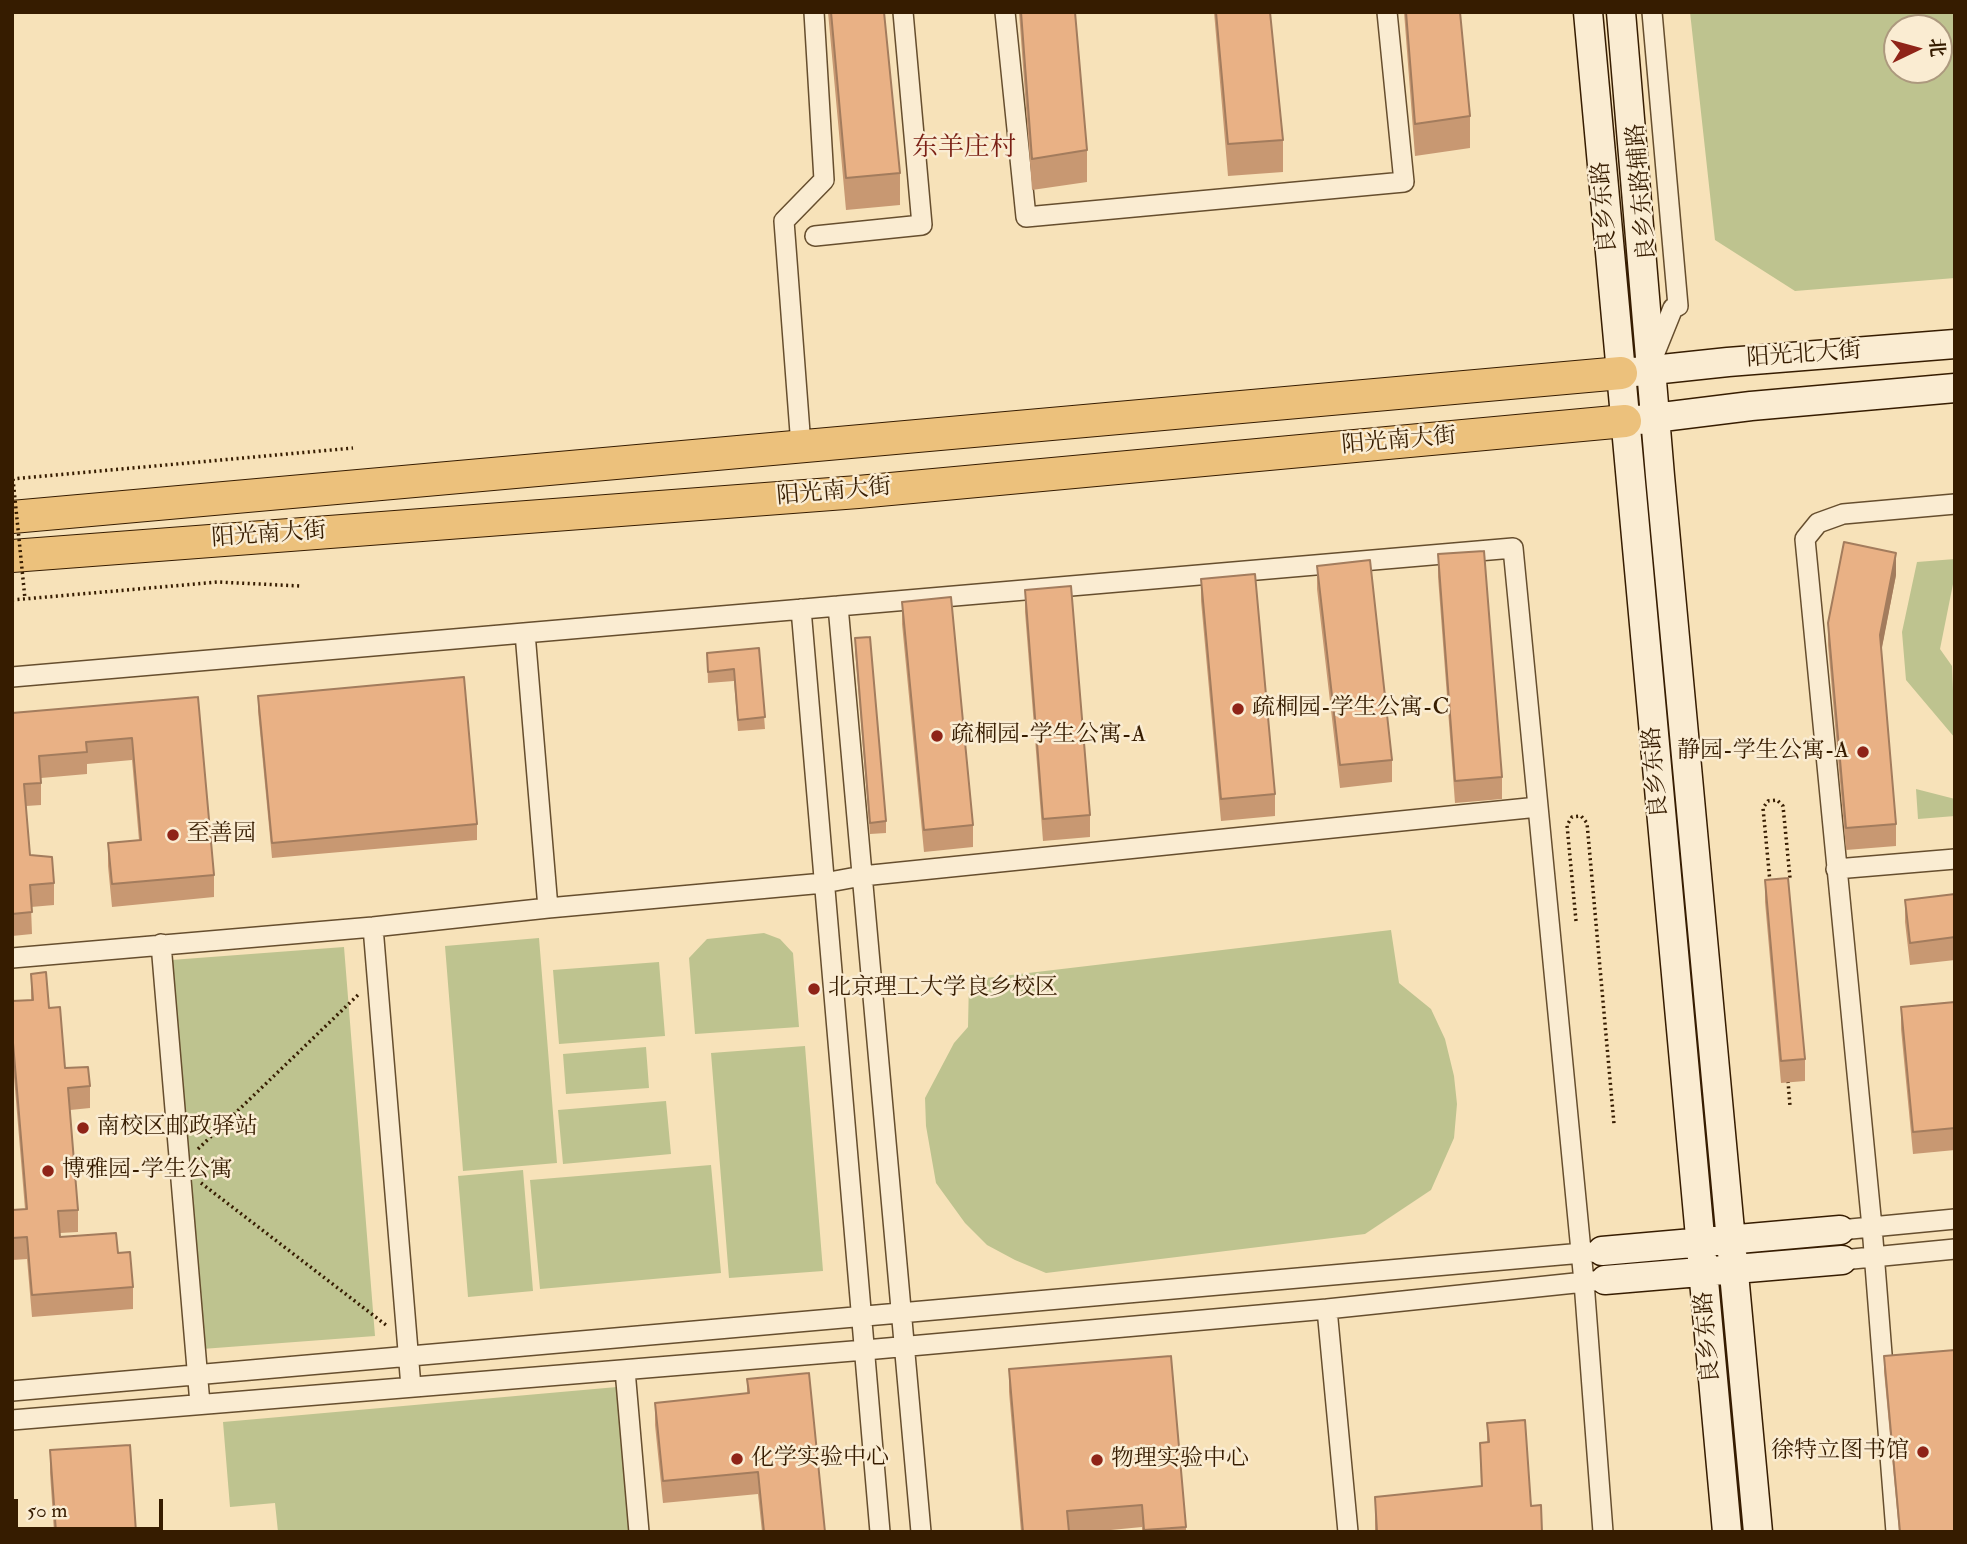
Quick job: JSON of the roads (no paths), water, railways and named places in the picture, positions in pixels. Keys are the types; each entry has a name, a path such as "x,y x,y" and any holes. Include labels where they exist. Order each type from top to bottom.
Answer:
{"main road":[{"name":"良乡东路","path":"1588,12 1620,373 1640,420 1731,1240 1758,1532"},
{"name":"良乡东路","path":"1621,12 1652,366 1640,420 1700,1242 1727,1532"},
{"name":"阳光北大街","path":"1652,366 1955,345"},
{"name":"阳光南大街","path":"12,517 1620,373 1652,366"},
{"name":"阳光北大街","path":"1640,420 1751,406 1955,388"},
{"name":"阳光南大街","path":"12,556 858,492 1640,420"},
{"path":"1591,1252 1840,1230"},
{"path":"1595,1281 1842,1260"}],"street":[{"path":"801,446 784,221 824,180 814,12"},
{"path":"816,236 922,225 903,12"},
{"path":"1005,12 1026,217 1404,182 1387,12"},
{"name":"良乡东路辅路","path":"1652,12 1678,306 1673,308 1652,366"},
{"path":"1896,1532 1877,1318 1875,1257 1805,539 1818,523 1843,514 1955,504"},
{"path":"12,677 1513,548 1538,807 1595,1281 1603,1532"},
{"path":"838,606 921,1532"},
{"path":"800,609 880,1532"},
{"path":"525,633 548,908"},
{"path":"12,958 373,927 824,883 862,876 1538,807"},
{"path":"1836,869 1955,859"},
{"path":"373,927 411,1387"},
{"path":"161,944 200,1404"},
{"path":"1840,1230 1955,1219"},
{"path":"1842,1260 1955,1250"},
{"path":"12,1391 901,1315 1591,1252"},
{"path":"12,1420 904,1347 1327,1309 1595,1281"},
{"path":"1327,1309 1348,1532"},
{"path":"625,1370 639,1532"}],"place":[{"name":"疏桐园-学生公寓-C","path":"1238,709"},
{"name":"疏桐园-学生公寓-A","path":"937,736"},
{"name":"静园-学生公寓-A","path":"1863,752"},
{"name":"至善园","path":"173,835"},
{"name":"北京理工大学良乡校区","path":"814,989"},
{"name":"南校区邮政驿站","path":"83,1128"},
{"name":"博雅园-学生公寓","path":"48,1171"},
{"name":"徐特立图书馆","path":"1923,1452"},
{"name":"化学实验中心","path":"737,1459"},
{"name":"物理实验中心","path":"1097,1460"}],"district":[{"name":"东羊庄村","path":"964,149"}]}
